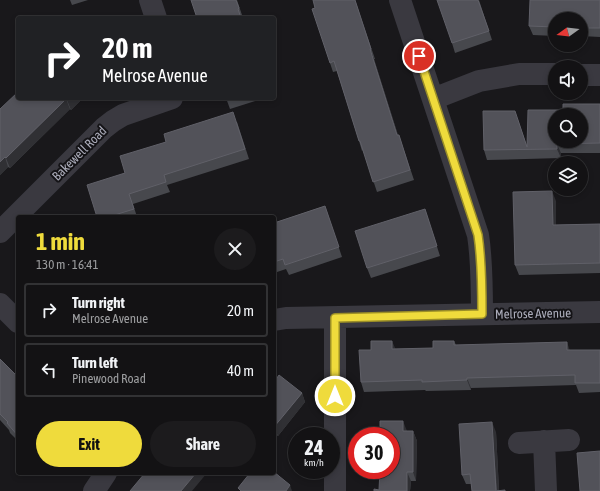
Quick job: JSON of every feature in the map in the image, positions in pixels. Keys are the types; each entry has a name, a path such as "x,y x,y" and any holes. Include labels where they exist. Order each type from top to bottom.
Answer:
{"street":[{"path":"150,0 155,16"},
{"path":"400,0 478,235 481,250 482,314"},
{"path":"433,99 479,81 518,74 548,74"},
{"path":"588,74 600,75"},
{"name":"Bakewell Road","path":"17,215 104,128 113,121 123,115 166,100"},
{"name":"Bakewell Road","path":"0,232 16,216"},
{"path":"0,304 16,320"},
{"name":"Melrose Avenue","path":"276,320 286,318 600,312"},
{"path":"335,318 335,491"},
{"path":"518,443 568,440"},
{"path":"544,441 546,491"},
{"path":"94,491 105,475"}],"building":[{"path":"191,0 236,0 240,16 196,16"},
{"path":"313,0 355,0 397,135 399,135 410,170 373,182 334,61 330,63 312,9 315,8"},
{"path":"437,0 478,0 489,31 452,43"},
{"path":"530,0 600,0 600,28 588,28 588,12 548,12 548,27 529,26"},
{"path":"16,94 16,100 65,100 6,158 5,157 0,162 0,109"},
{"path":"563,104 600,104 600,143 588,143 588,108 563,108"},
{"path":"528,110 548,110 548,148 557,149 484,150 483,111 515,111 527,147"},
{"path":"233,112 245,149 164,175 166,182 129,194 134,209 114,215 96,215 87,185 125,173 120,156 166,142 164,134"},
{"path":"548,191 548,196 552,196 553,225 600,224 600,263 515,265 513,192"},
{"path":"325,206 339,247 285,265 283,259 276,261 276,222"},
{"path":"425,209 437,246 367,268 355,231"},
{"path":"371,341 392,341 392,349 433,348 433,341 454,341 454,345 567,342 567,350 600,350 600,383 575,383 575,375 467,378 467,380 422,382 422,380 361,382 359,350 371,350"},
{"path":"0,359 16,375 16,434 0,414"},
{"path":"279,375 302,393 276,425 276,379"},
{"path":"380,421 403,421 403,431 413,431 413,472 407,472 407,491 374,491 374,489 379,490 380,479 400,479 400,427 380,427"},
{"path":"492,422 496,491 472,491 470,474 462,475 459,424"},
{"path":"600,451 600,491 580,491 577,453"},
{"path":"276,474 290,485 286,491 241,491 238,488 248,475 276,475"},
{"path":"143,475 194,475 181,491 130,491"}],"route":[{"path":"335,396 335,318 482,314 481,250 478,235 419,56"}]}
